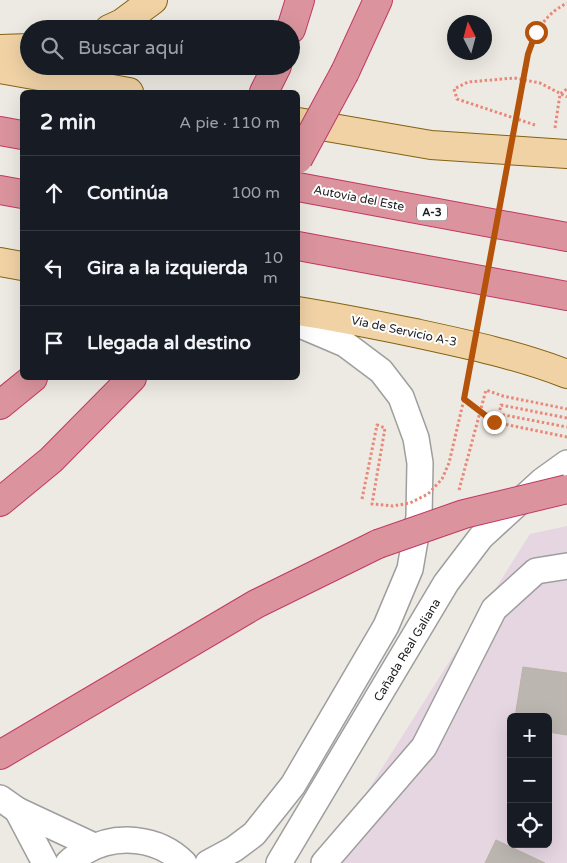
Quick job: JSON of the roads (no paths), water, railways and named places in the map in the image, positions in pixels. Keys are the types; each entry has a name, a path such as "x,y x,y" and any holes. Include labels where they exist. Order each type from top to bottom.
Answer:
{"highway":[{"path":"294,20 300,0"},
{"path":"300,155 346,72 378,0"},
{"path":"265,90 272,75"},
{"path":"0,131 20,135"},
{"name":"Autovía del Este","path":"300,187 567,237"},
{"path":"0,190 20,194"},
{"path":"300,246 567,296"},
{"path":"0,405 31,380"},
{"path":"0,502 51,460 130,380"},
{"path":"0,755 256,604 378,544 464,514 567,489"}],"main road":[{"path":"126,20 153,0"},
{"path":"0,49 20,48"},
{"path":"0,69 20,73"},
{"path":"34,75 118,90"},
{"path":"300,122 431,145 567,154"},
{"path":"0,262 20,266"},
{"name":"Vía de Servicio A-3","path":"300,311 444,339 509,355 567,374"}],"street":[{"path":"208,863 234,849 254,834 293,784 386,626 410,569 419,517 420,463 416,438 401,397 381,371 345,344 300,325"},
{"name":"Cañada Real Galiana","path":"278,863 446,583 480,537 542,481 567,464"},
{"path":"324,863 424,747 494,609 536,571 567,566"},
{"path":"8,804 94,846"},
{"path":"8,804 45,863"},
{"path":"68,863 71,859 94,846 116,840 137,840 158,845 177,856 184,863"}]}
